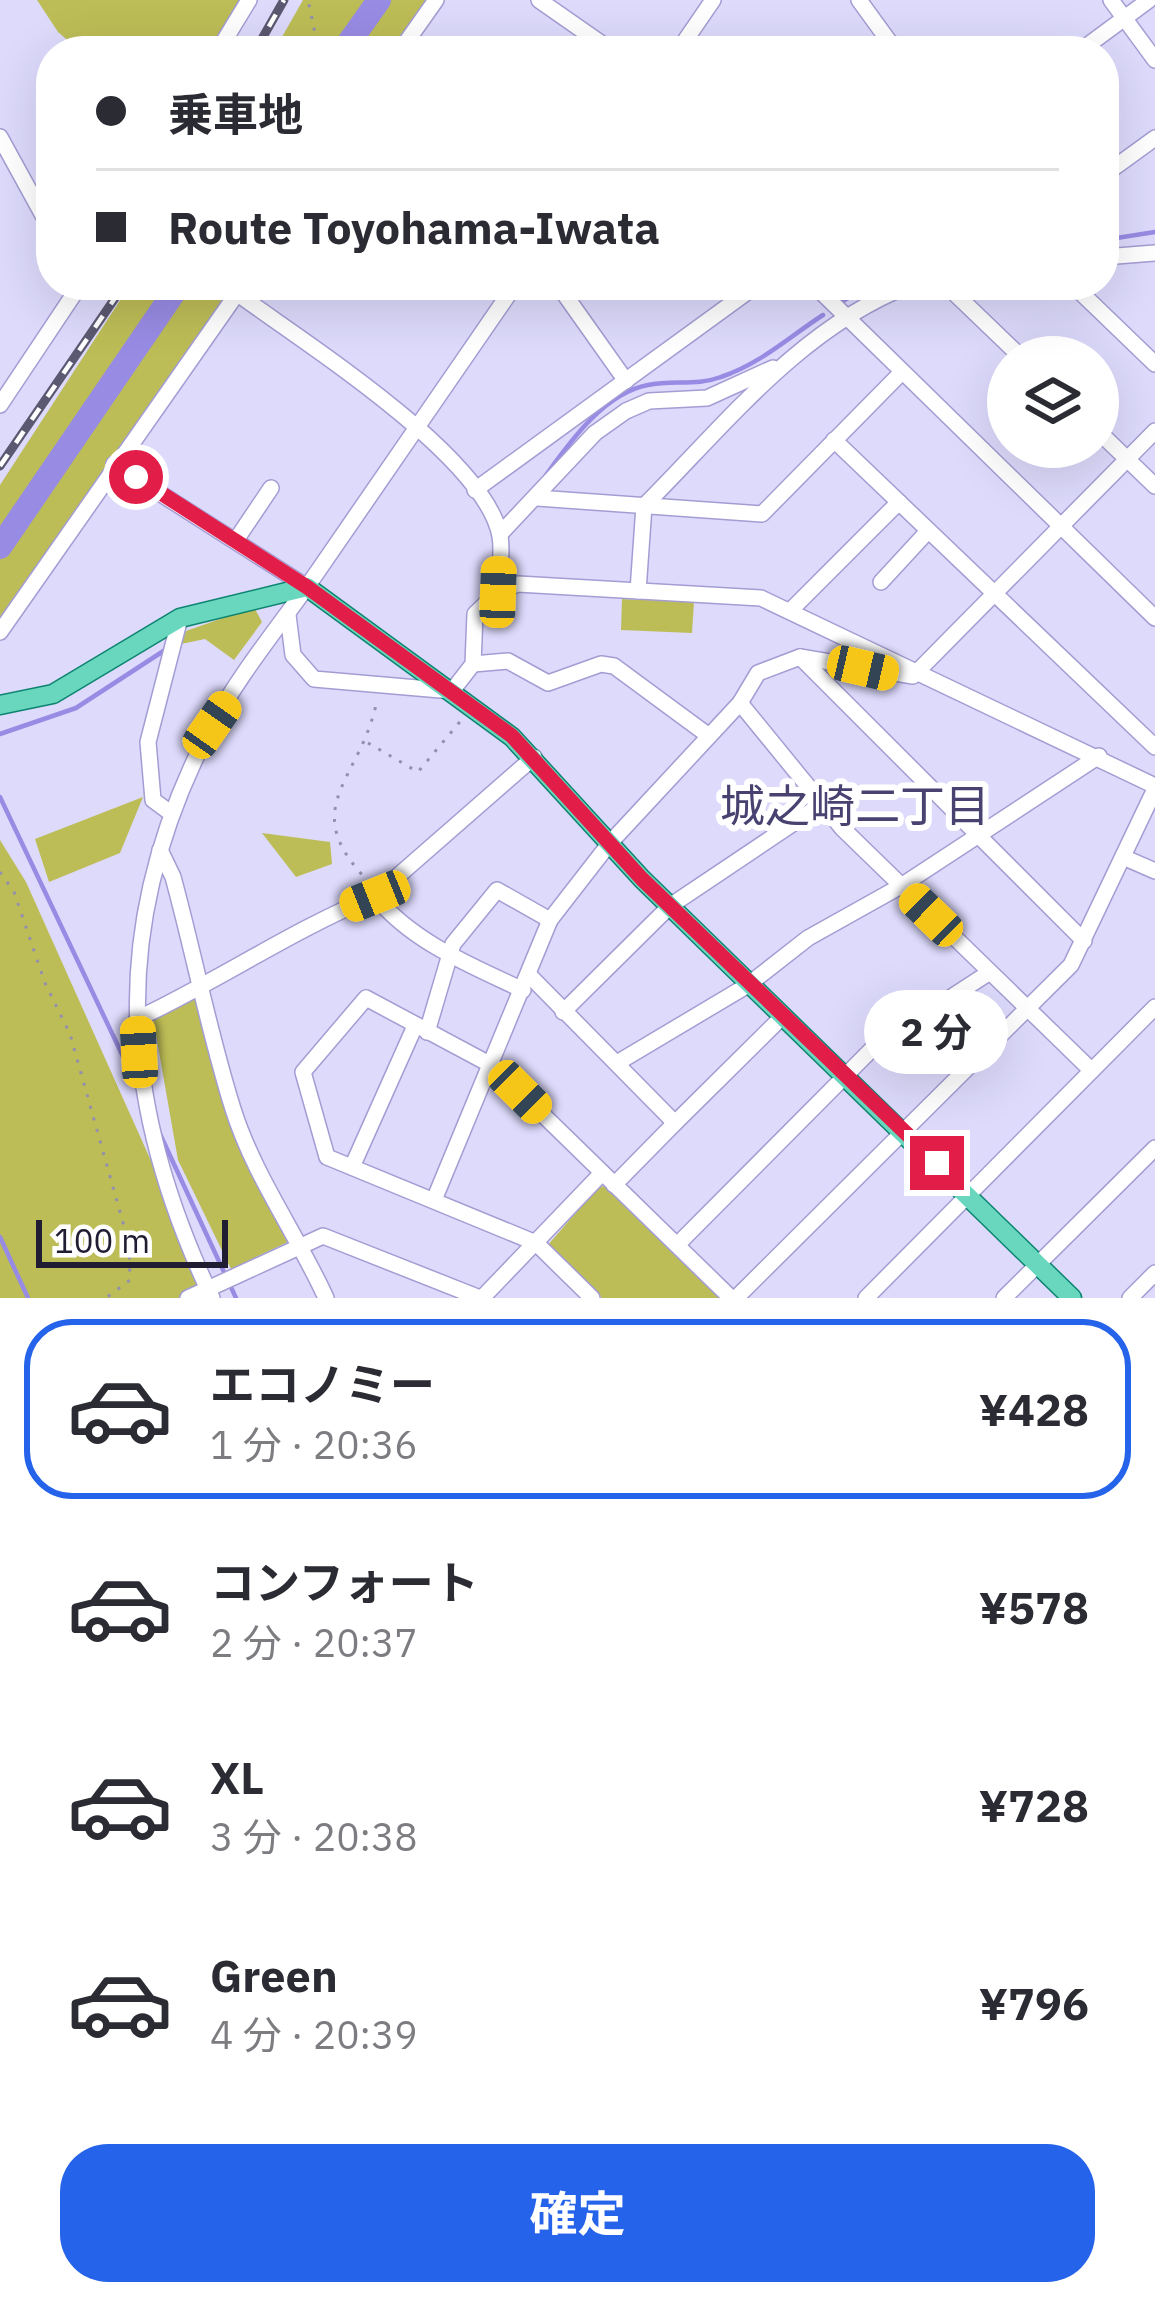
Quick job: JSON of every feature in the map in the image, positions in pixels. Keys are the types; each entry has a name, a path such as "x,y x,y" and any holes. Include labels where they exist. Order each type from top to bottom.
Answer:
{"main road":[{"path":"0,705 53,694 180,619 307,587 452,691 534,757 609,844 748,985 1072,1298"}],"street":[{"path":"227,36 248,0"},
{"path":"411,36 436,0"},
{"path":"539,0 591,36"},
{"path":"688,36 713,0"},
{"path":"859,0 885,36"},
{"path":"1111,0 1155,60"},
{"path":"1100,36 1149,0"},
{"path":"0,137 36,203"},
{"path":"1119,164 1155,138"},
{"path":"1119,256 1155,253"},
{"path":"0,405 70,300"},
{"path":"0,632 232,300"},
{"path":"254,300 418,426 475,490 500,534 498,592"},
{"path":"210,1293 169,1196 148,1126 137,1019 142,933 160,850 212,725 505,300"},
{"path":"569,300 626,381"},
{"path":"475,490 737,300"},
{"path":"827,300 1155,618"},
{"path":"638,591 644,506 790,360 842,317 878,300"},
{"path":"962,300 999,336"},
{"path":"1089,300 1155,364"},
{"path":"500,534 595,433 626,411 649,401 707,398 790,360"},
{"path":"537,498 762,514 900,374"},
{"path":"434,1201 550,920 609,844 740,703 758,673 800,657 905,677 920,671 1155,431"},
{"path":"834,440 1155,747"},
{"path":"1119,451 1155,486"},
{"path":"114,464 307,587"},
{"path":"236,541 272,488"},
{"path":"792,609 899,502"},
{"path":"881,582 928,531"},
{"path":"288,614 293,655 303,670 328,683 452,691 472,664 475,614 498,592 518,584 761,598 1155,787 1071,965 734,1298 493,1066 366,998 303,1072 327,1157 536,1243 592,1298"},
{"path":"172,814 153,800 148,742 180,619"},
{"path":"800,657 1084,941"},
{"path":"472,664 508,661 557,683 589,668 614,666 709,736"},
{"path":"740,703 822,803 901,886 1091,1070"},
{"path":"137,1019 203,988 323,917 377,894 534,757"},
{"path":"616,1063 748,985 808,938 901,886 1099,757"},
{"path":"563,1012 670,906 822,803"},
{"path":"160,850 203,988 233,1111 260,1177 301,1243 326,1298"},
{"path":"1123,857 1155,871"},
{"path":"352,1167 421,1029 449,955 497,890 550,920"},
{"path":"377,894 390,915 449,955 526,983 563,1012 675,1123"},
{"path":"677,1245 873,1048 990,972"},
{"path":"866,1298 1091,1070 1152,1016"},
{"path":"188,1298 210,1293 301,1243 334,1237 480,1298 675,1123 781,1018"},
{"path":"1004,1298 1155,1148"},
{"path":"1130,1298 1155,1273"}],"path":[{"path":"308,0 313,36"},
{"path":"377,894 348,862 332,821 350,769 366,742 379,686"},
{"path":"366,742 418,772 472,706"},
{"path":"0,872 14,892 45,982 70,1034 129,1244 130,1280 106,1298"}],"shaded area":[{"path":"37,0 249,0 228,36 63,36"},
{"path":"303,0 433,0 409,36 283,36"},
{"path":"120,300 231,300 60,533 0,630 0,485"},
{"path":"622,599 694,602 692,633 621,630"},
{"path":"254,607 262,622 234,660 205,639 181,644 186,631"},
{"path":"143,797 120,853 49,882 35,839"},
{"path":"262,833 330,842 332,864 296,877"},
{"path":"0,840 26,882 208,1288 188,1298 0,1298"},
{"path":"198,991 246,1144 290,1241 231,1269 178,1160 152,1012"},
{"path":"599,1186 607,1187 723,1298 602,1298 547,1246"}],"waterway":[{"path":"354,36 379,0"},
{"path":"1119,238 1155,232"},
{"path":"0,547 169,300"},
{"path":"546,475 590,421 617,398 648,385 703,381 735,372 823,315"},
{"path":"0,734 76,708 165,650"},
{"path":"0,797 137,1086"},
{"path":"160,1134 236,1298"},
{"path":"0,1237 28,1298"}],"railway":[{"path":"264,36 284,0"},
{"path":"0,466 114,300"}],"district":[{"name":"城之崎二丁目","path":"855,805"}],"route":[{"path":"136,477 307,587 512,736 642,879 781,1018 937,1163"}]}
